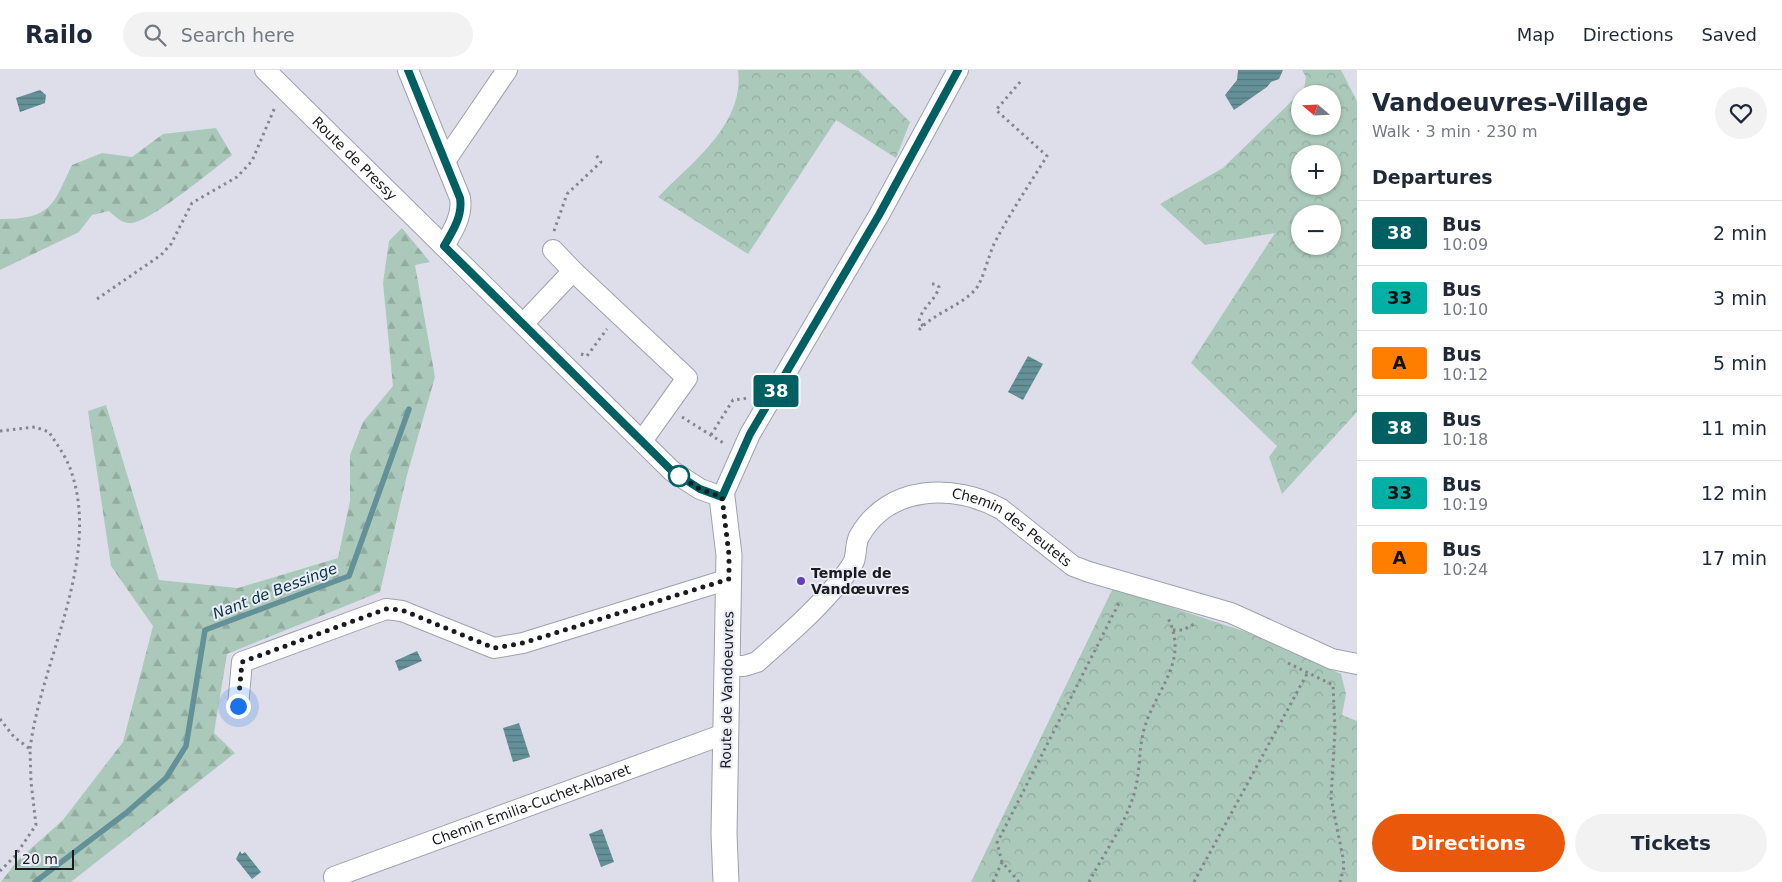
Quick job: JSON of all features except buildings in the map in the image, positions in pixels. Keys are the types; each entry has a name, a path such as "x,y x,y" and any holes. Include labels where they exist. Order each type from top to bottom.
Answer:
{"main road":[{"name":"Route de Vandoeuvres","path":"722,497 729,555 724,834 726,882"}],"street":[{"name":"Route de Pressy","path":"265,70 679,476 700,489 722,497"},
{"path":"408,70 458,191 461,204 457,223 444,246"},
{"path":"445,161 507,70"},
{"path":"722,497 750,434 879,215 958,70"},
{"path":"553,250 618,315 687,378 642,441"},
{"path":"524,324 574,271"},
{"name":"Chemin des Peutets","path":"728,666 744,666 757,662 833,589 853,562 858,536 873,516 886,505 909,495 933,493 974,497 990,503 1001,509 1073,566 1231,613 1332,659 1357,664"},
{"path":"238,706 242,662 386,609 402,610 494,648 523,643 729,579"},
{"name":"Chemin Emilia-Cuchet-Albaret","path":"334,876 727,732"}],"path":[{"path":"919,330 970,294 978,286 986,261 1007,218 1047,156 996,110 1021,81"},
{"path":"97,299 161,255 170,244 192,203 237,177 252,161 282,87"},
{"path":"553,250 550,244 567,194 601,162 596,155"},
{"path":"923,326 919,321 920,314 938,292 939,287 936,284 930,284"},
{"path":"556,355 564,348 587,356 618,315"},
{"path":"711,435 733,400 748,400 752,394"},
{"path":"666,406 728,446"},
{"path":"0,430 35,427 49,432 70,468 78,516 76,556 71,590 41,691 30,749 30,782 36,825 14,856 0,871"},
{"path":"1019,882 1002,862 997,847 1001,834 1122,598 1115,596"},
{"path":"1089,882 1132,800 1139,773 1143,734 1174,666 1173,630 1168,616 1163,612"},
{"path":"1173,630 1184,630 1195,622 1200,623"},
{"path":"1282,660 1333,685 1334,730 1331,798 1344,867 1340,882"},
{"path":"1194,882 1308,672"},
{"path":"0,719 14,737 30,749"},
{"path":"993,882 1002,862"}],"green space":[{"path":"738,70 858,70 910,122 896,158 836,120 748,254 658,197 700,156 725,125 733,108 738,90"},
{"path":"1302,70 1341,70 1357,101 1357,412 1282,494 1269,457 1277,446 1191,363 1275,233 1205,245 1160,204 1223,168 1291,102 1291,135 1341,135 1341,85 1305,85 1306,77"},
{"path":"216,128 232,155 153,214 132,223 122,221 109,211 92,215 79,232 0,270 0,219 30,216 48,208 54,201 72,165 102,153 132,157 163,134"},
{"path":"402,228 430,262 415,265 435,377 407,475 380,592 227,654 214,733 235,753 71,882 1,882 18,860 63,820 123,742 153,626 111,566 88,411 106,405 159,580 238,588 338,558 350,501 350,455 363,422 393,386 383,283 389,241"},
{"path":"1113,588 1252,634 1341,674 1346,694 1342,715 1357,721 1357,882 971,882"}],"water":[{"path":"1238,70 1283,70 1279,79 1271,82 1267,87 1234,110 1225,95 1237,80"},
{"path":"40,90 46,95 45,103 20,112 16,98"},
{"path":"1028,356 1043,364 1023,400 1008,392"},
{"path":"417,651 422,661 399,671 395,661"},
{"path":"519,723 530,757 513,762 503,728"},
{"path":"602,829 614,862 601,867 589,834"},
{"path":"240,851 242,854 245,852 261,872 252,879 236,859"}],"waterway":[{"name":"Nant de Bessinge","path":"35,882 126,813 166,778 186,746 205,630 349,576 409,409"}],"bus line":[{"name":"38","path":"408,70 460,198 461,204 457,223 444,246 672,471 690,484 722,497 750,434 879,215 958,70"}],"place":[{"name":"Temple de Vandœuvres","path":"801,581"}],"route":[{"path":"238,706 242,662 386,609 402,610 494,648 523,643 729,579 729,555 722,497 700,489 679,476"}]}
